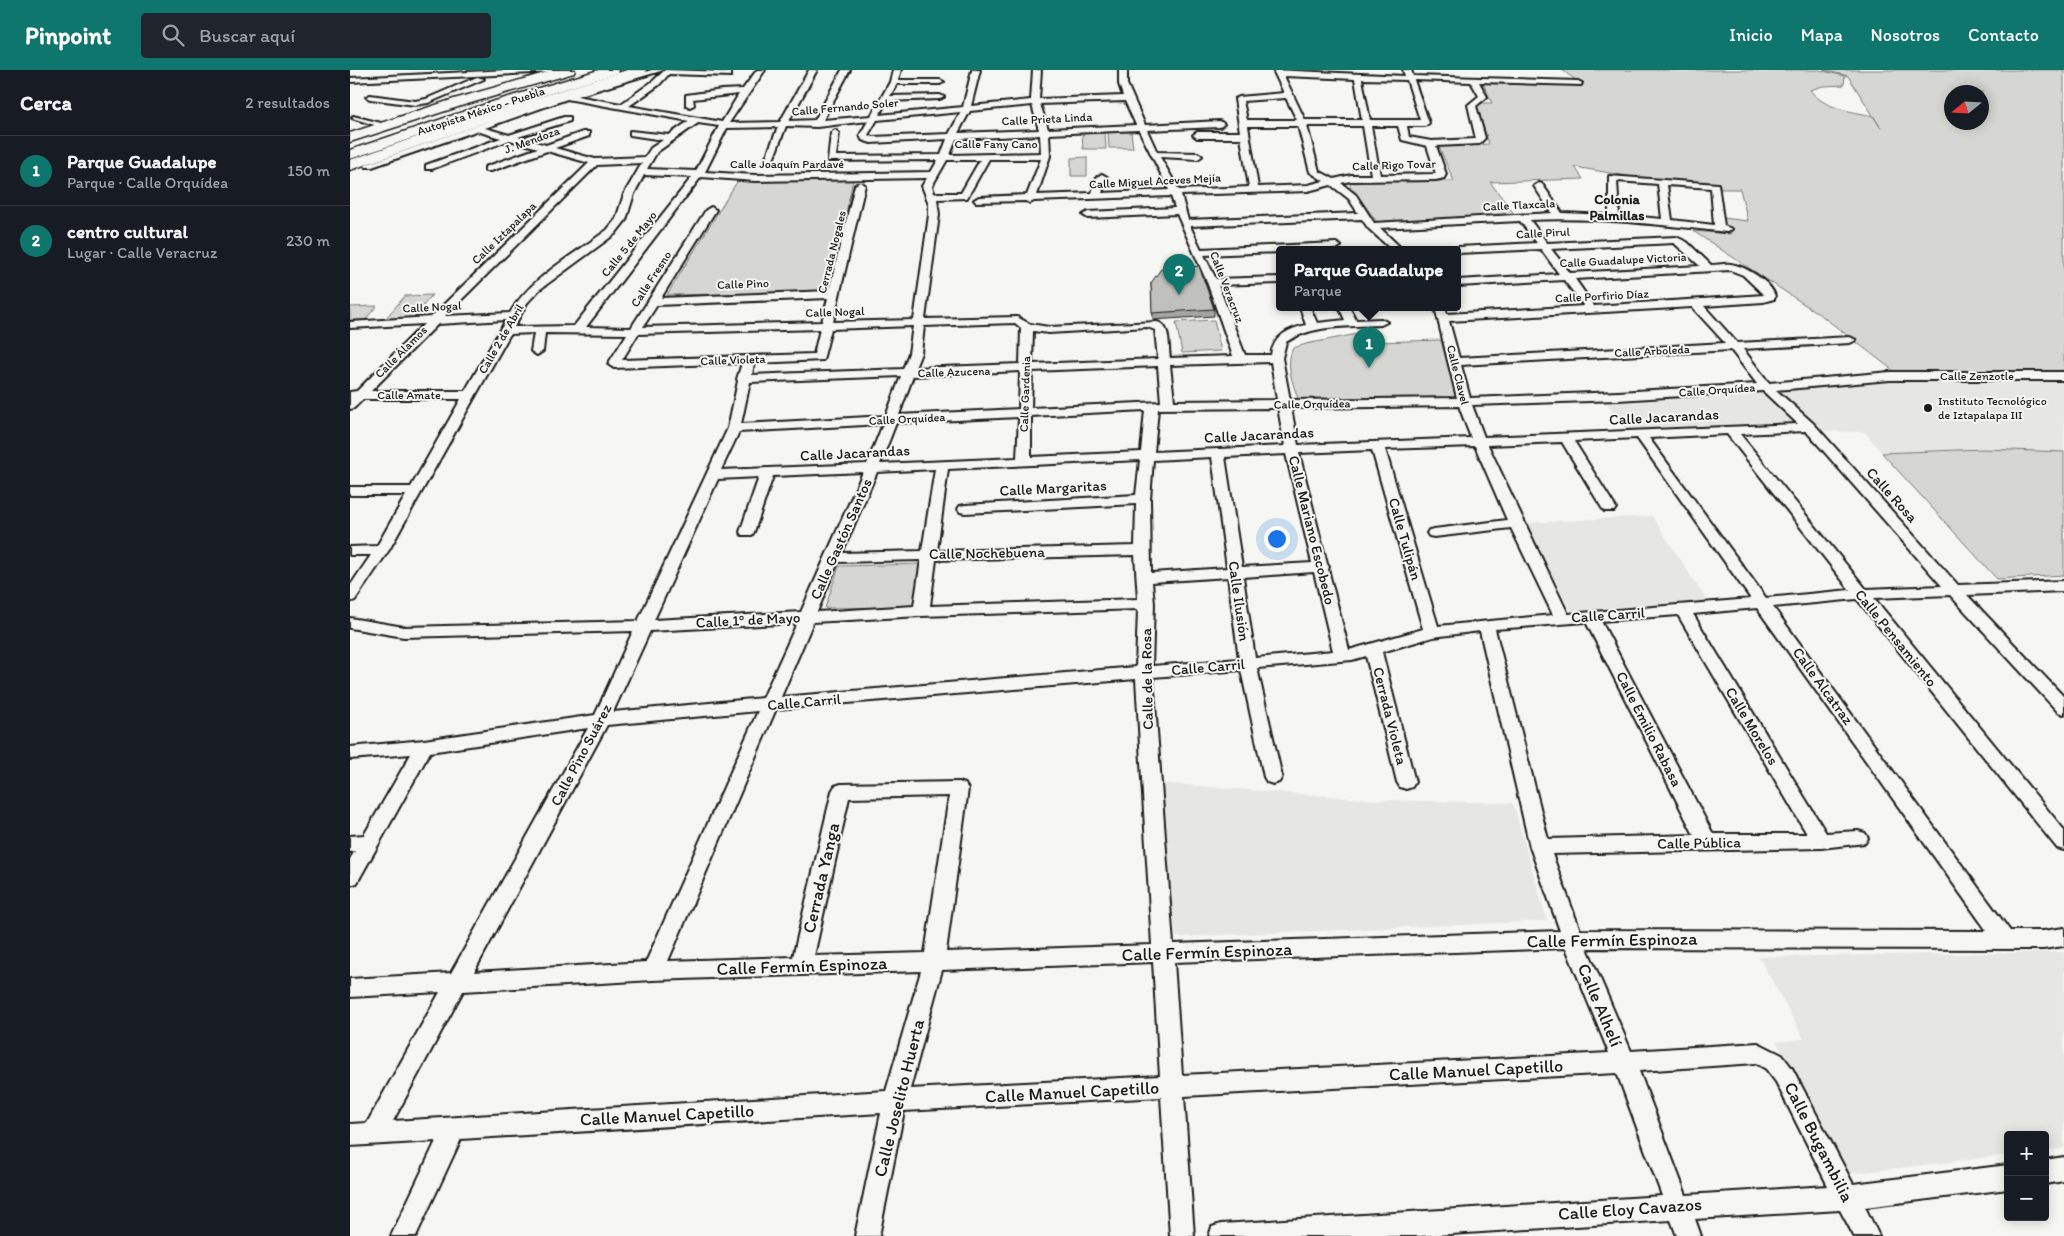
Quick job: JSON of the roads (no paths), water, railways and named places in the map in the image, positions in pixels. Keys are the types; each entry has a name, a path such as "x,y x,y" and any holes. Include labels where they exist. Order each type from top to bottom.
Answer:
{"highway":[{"name":"Autopista México - Puebla","path":"350,145 592,70"},
{"name":"Autopista México - Puebla","path":"350,155 500,104 613,70"},
{"path":"350,165 482,119 640,70"},
{"path":"350,138 557,71"}],"street":[{"path":"370,97 415,103 428,100 502,70"},
{"name":"Calle 5 de Mayo","path":"577,330 700,174 724,125 745,91 761,70"},
{"path":"769,160 783,124 813,70"},
{"path":"817,124 846,70"},
{"path":"872,118 894,82 898,70"},
{"path":"919,323 934,215 934,204 927,186 945,156 952,137 967,108 976,70"},
{"path":"1030,200 1046,156 1044,131 1035,102 1037,70"},
{"name":"Calle Veracruz","path":"1123,70 1123,84 1128,98 1145,131 1154,154 1175,192 1184,222 1212,282 1240,359"},
{"path":"1446,70 1450,78"},
{"path":"1522,70 1530,80"},
{"path":"350,80 428,73 492,74 557,71"},
{"path":"622,107 660,83 665,71"},
{"path":"369,165 566,98 665,71 728,74"},
{"path":"1394,246 1371,226 1353,197 1315,172 1302,123 1278,72 1358,76 1372,73 1409,74 1473,79 1486,76 1530,80 1554,78 1578,83"},
{"path":"1244,124 1425,123 1409,74"},
{"path":"1358,76 1376,178"},
{"path":"1431,144 1479,141 1482,138 1472,105 1483,97 1473,79"},
{"path":"894,82 940,82"},
{"path":"690,105 689,97 745,91"},
{"path":"1254,189 1240,99 1288,94"},
{"path":"884,99 940,96"},
{"name":"Calle Fernando Soler","path":"566,98 724,125 817,124 1035,102 1128,98"},
{"path":"350,134 429,108 432,105 428,100"},
{"path":"356,118 381,124"},
{"name":"Calle Prieta Linda","path":"872,118 864,135 865,138 871,140 1044,131 1145,131 1245,135"},
{"path":"429,167 511,136 567,119"},
{"name":"Calle 2 de Abril","path":"350,597 382,550 522,302 535,288 611,232 620,220 629,194 654,150 695,121"},
{"name":"Calle Rigo Tovar","path":"1332,183 1351,178 1441,176 1431,144 1405,138 1402,123"},
{"path":"1145,131 1220,124"},
{"path":"476,128 511,136 595,162 649,160"},
{"path":"633,133 670,138"},
{"name":"Calle Fany Cano","path":"835,133 831,159 1046,156"},
{"name":"J. Mendoza","path":"488,169 586,134"},
{"path":"1154,154 1198,156"},
{"path":"930,196 964,196 986,156"},
{"name":"Calle Iztapalapa","path":"432,322 595,162"},
{"name":"Calle Joaquín Pardavé","path":"642,172 755,178 933,174"},
{"path":"1096,197 1102,177"},
{"path":"1614,217 1612,178 1662,182 1668,224"},
{"name":"Calle Tlaxcala","path":"1371,226 1558,216 1614,217 1723,229 1714,186 1662,182"},
{"name":"Calle Miguel Aceves Mejía","path":"979,200 1030,200 1175,192 1308,188 1332,183"},
{"name":"Cerrada Nogales","path":"828,326 860,185"},
{"path":"1539,186 1558,216"},
{"name":"Calle Fresno","path":"614,364 712,210"},
{"path":"1088,215 1180,211"},
{"path":"1184,222 1366,216"},
{"path":"1523,218 1592,310"},
{"name":"Calle Pirul","path":"1461,250 1676,240 1683,244 1708,268"},
{"path":"1199,252 1276,249"},
{"name":"Calle Guadalupe Victoria","path":"1461,283 1708,268 1741,269 1769,292 1770,297 1763,299"},
{"path":"1212,282 1276,280"},
{"name":"Calle Pino","path":"652,302 834,294"},
{"name":"Calle Porfirio Díaz","path":"1441,313 1592,310 1763,299"},
{"name":"Calle Rosa","path":"1696,304 1734,346 1766,387 1809,427 1955,591 2064,708"},
{"path":"1307,311 1314,328"},
{"path":"1346,311 1352,324"},
{"name":"Calle Clavel","path":"1441,313 1464,402 1480,442"},
{"name":"Calle Nogal","path":"350,325 514,316"},
{"name":"Calle Nogal","path":"506,331 540,329 634,331 1018,320 1027,327 1049,330 1147,324 1157,325 1161,329 1164,362"},
{"name":"Calle Álamos","path":"350,405 354,395 432,322"},
{"path":"1240,359 1276,358 1277,347 1281,341 1299,331 1381,322"},
{"name":"Calle Gastón Santos","path":"653,971 872,468 915,353 919,323"},
{"name":"Calle Violeta","path":"614,364 819,357 828,326"},
{"name":"Calle Gardenia","path":"1024,462 1027,327"},
{"path":"537,351 540,329"},
{"name":"Calle Arboleda","path":"1454,362 1850,340"},
{"name":"Calle Mariano Escobedo","path":"1276,358 1292,450 1322,567 1342,656"},
{"name":"Calle Azucena","path":"744,379 1240,359"},
{"name":"Calle Pino Suárez","path":"374,1133 601,720 734,428 749,360"},
{"path":"1160,406 1164,362"},
{"name":"Calle Orquídea","path":"734,428 1160,406 1464,402 1618,396 1766,387 1890,376"},
{"name":"Calle Zenzotle","path":"1890,376 2064,376"},
{"name":"Calle Amate","path":"354,395 469,395"},
{"name":"Calle de la Rosa","path":"1160,406 1146,456 1143,499 1142,550 1146,604 1144,673 1182,1236"},
{"name":"Calle Jacarandas","path":"711,475 1809,427"},
{"name":"Calle Pensamiento","path":"1730,430 1860,594 2064,843"},
{"name":"Calle Alcatraz","path":"1640,434 2004,939"},
{"path":"1566,438 1609,508"},
{"path":"1480,442 1516,523 1562,618"},
{"name":"Calle Tulipán","path":"1377,446 1432,632"},
{"name":"Calle Ilusión","path":"1218,453 1248,664 1273,777"},
{"path":"921,611 942,465"},
{"path":"747,532 767,473"},
{"path":"350,491 416,491"},
{"name":"Calle Margaritas","path":"965,509 1143,499"},
{"path":"1434,533 1516,523"},
{"path":"350,551 382,550"},
{"name":"Calle Nochebuena","path":"833,558 1142,550"},
{"path":"1145,578 1322,567"},
{"name":"Calle Carril","path":"350,753 424,746 636,715 1342,656 1374,650 1432,632 1486,624 1683,610 1860,594 2063,588"},
{"name":"Calle 1º de Mayo","path":"350,623 404,632 643,626 921,611 1146,604"},
{"name":"Calle Morelos","path":"1683,610 1821,841"},
{"name":"Calle Emilio Rabasa","path":"1591,617 1707,842"},
{"name":"Calle Alhelí","path":"1486,624 1540,847 1572,939 1624,1062 1689,1236"},
{"name":"Cerrada Violeta","path":"1374,650 1406,782"},
{"path":"350,877 424,746"},
{"name":"Cerrada Yanga","path":"801,966 841,790 959,789"},
{"name":"Calle Joselito Huerta","path":"867,1236 895,1101 934,961 959,789"},
{"name":"Calle Pública","path":"1540,847 1821,841 1858,838"},
{"path":"350,844 370,842"},
{"name":"Calle Fermín Espinoza","path":"350,988 653,971 1572,939 2043,940 2064,937"},
{"name":"Calle Manuel Capetillo","path":"350,1135 895,1101 1624,1062 1758,1052 1774,1062 1784,1075"},
{"name":"Calle Bugambilia","path":"1784,1075 1867,1236"},
{"path":"403,1236 454,1128"},
{"path":"2049,1171 2064,1169"},
{"name":"Calle Eloy Cavazos","path":"1221,1236 1677,1206 1847,1197 2004,1177"}],"place":[{"name":"centro cultural","path":"1179,295"},
{"name":"Parque Guadalupe","path":"1369,368"},
{"name":"Instituto Tecnológico de Iztapalapa III","path":"1928,408"}],"district":[{"name":"Colonia Palmillas","path":"1617,208"}]}
